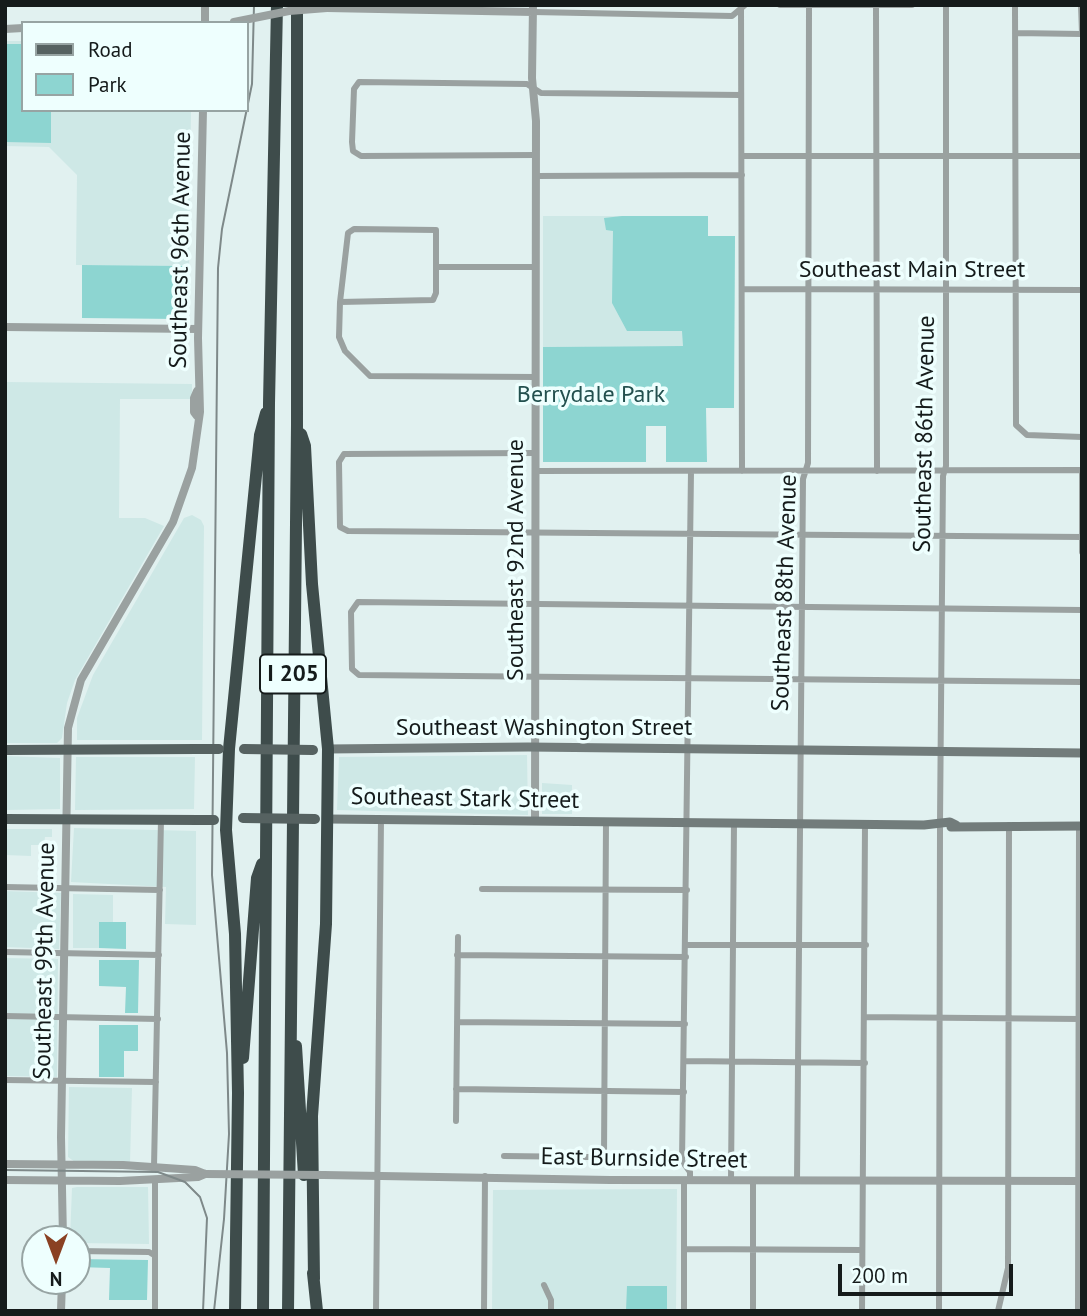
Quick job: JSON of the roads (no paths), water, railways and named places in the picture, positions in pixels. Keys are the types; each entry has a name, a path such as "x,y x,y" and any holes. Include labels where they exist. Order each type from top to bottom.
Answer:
{"highway":[{"name":"I 205","path":"263,1311 269,403 277,5"},
{"name":"I 205","path":"288,1311 297,425 297,5"},
{"path":"235,1311 238,1093 235,934 220,819 224,749 260,435 269,403"},
{"path":"297,425 305,446 312,584 328,749 321,819 323,970 312,1116 314,1279"},
{"path":"238,1093 257,878 266,851"},
{"path":"291,1026 299,1057 304,1194 317,1311"}],"main road":[{"name":"Southeast Washington Street","path":"5,750 535,747 1082,753"},
{"name":"Southeast Stark Street","path":"5,820 243,818 1080,826"}],"street":[{"path":"780,5 912,5"},
{"path":"876,5 877,471"},
{"name":"Southeast 86th Avenue","path":"939,1311 941,608 947,290 946,5"},
{"path":"1015,5 1016,425 1021,432 1035,436 1082,437"},
{"path":"1015,33 1082,33 1081,5"},
{"name":"Southeast 88th Avenue","path":"797,1181 802,535 808,463 809,6"},
{"path":"236,21 289,11 327,8 533,9 732,16 742,7"},
{"path":"742,7 743,471"},
{"name":"Southeast 92nd Avenue","path":"533,9 536,155 535,821"},
{"path":"536,155 361,156 353,151 355,86 359,82 527,84 541,93 741,95"},
{"name":"Southeast 96th Avenue","path":"67,749 71,711 81,680 181,504 192,468 197,416 194,412 194,398 198,391 203,112"},
{"path":"742,156 1082,156"},
{"path":"536,176 742,175"},
{"path":"340,302 433,300 436,230 351,230 346,237 340,302 340,344 370,376 536,377"},
{"path":"436,267 536,267"},
{"name":"Southeast Main Street","path":"742,289 1082,290"},
{"path":"5,327 198,329"},
{"path":"535,453 348,453 341,457 340,527 348,531 1081,537"},
{"path":"535,471 1082,471 1082,552"},
{"path":"684,1311 687,1180 690,1172 682,1161 691,471"},
{"path":"1082,610 358,602 351,612 352,669 359,675 1082,682"},
{"name":"Southeast 99th Avenue","path":"63,1225 62,1081 67,749"},
{"path":"376,1311 381,819"},
{"path":"154,1167 162,820"},
{"path":"604,1157 606,822"},
{"path":"731,1180 734,823"},
{"path":"862,1311 865,824"},
{"path":"999,1308 1007,1277 1009,825"},
{"path":"1078,1311 1080,826"},
{"path":"5,887 160,890"},
{"path":"482,889 687,890"},
{"path":"456,1121 458,937"},
{"path":"686,945 866,944"},
{"path":"5,952 159,955"},
{"path":"457,955 685,957"},
{"path":"5,1016 158,1019"},
{"path":"865,1017 1080,1019"},
{"path":"457,1023 685,1024"},
{"path":"685,1061 865,1063"},
{"path":"5,1080 156,1082"},
{"path":"456,1089 684,1092"},
{"path":"504,1156 682,1161"},
{"name":"East Burnside Street","path":"5,1164 63,1173 155,1180 205,1174 797,1181 1080,1181"},
{"name":"East Burnside Street","path":"5,1180 154,1167 205,1174"},
{"path":"484,1311 485,1176"},
{"path":"155,1180 155,1311"},
{"path":"753,1180 753,1311"},
{"path":"685,1250 862,1250"},
{"path":"91,1251 149,1252 154,1255"},
{"path":"544,1285 551,1300 551,1311"}],"tram line":[{"path":"248,103 252,84 254,5"},
{"path":"214,1311 224,1219 229,1134 227,1053 212,875 218,268 222,229 246,112"},
{"path":"5,1170 158,1172 185,1182 200,1197 207,1218 203,1311"}],"park label":[{"name":"Berrydale Park","path":"591,395"}]}
